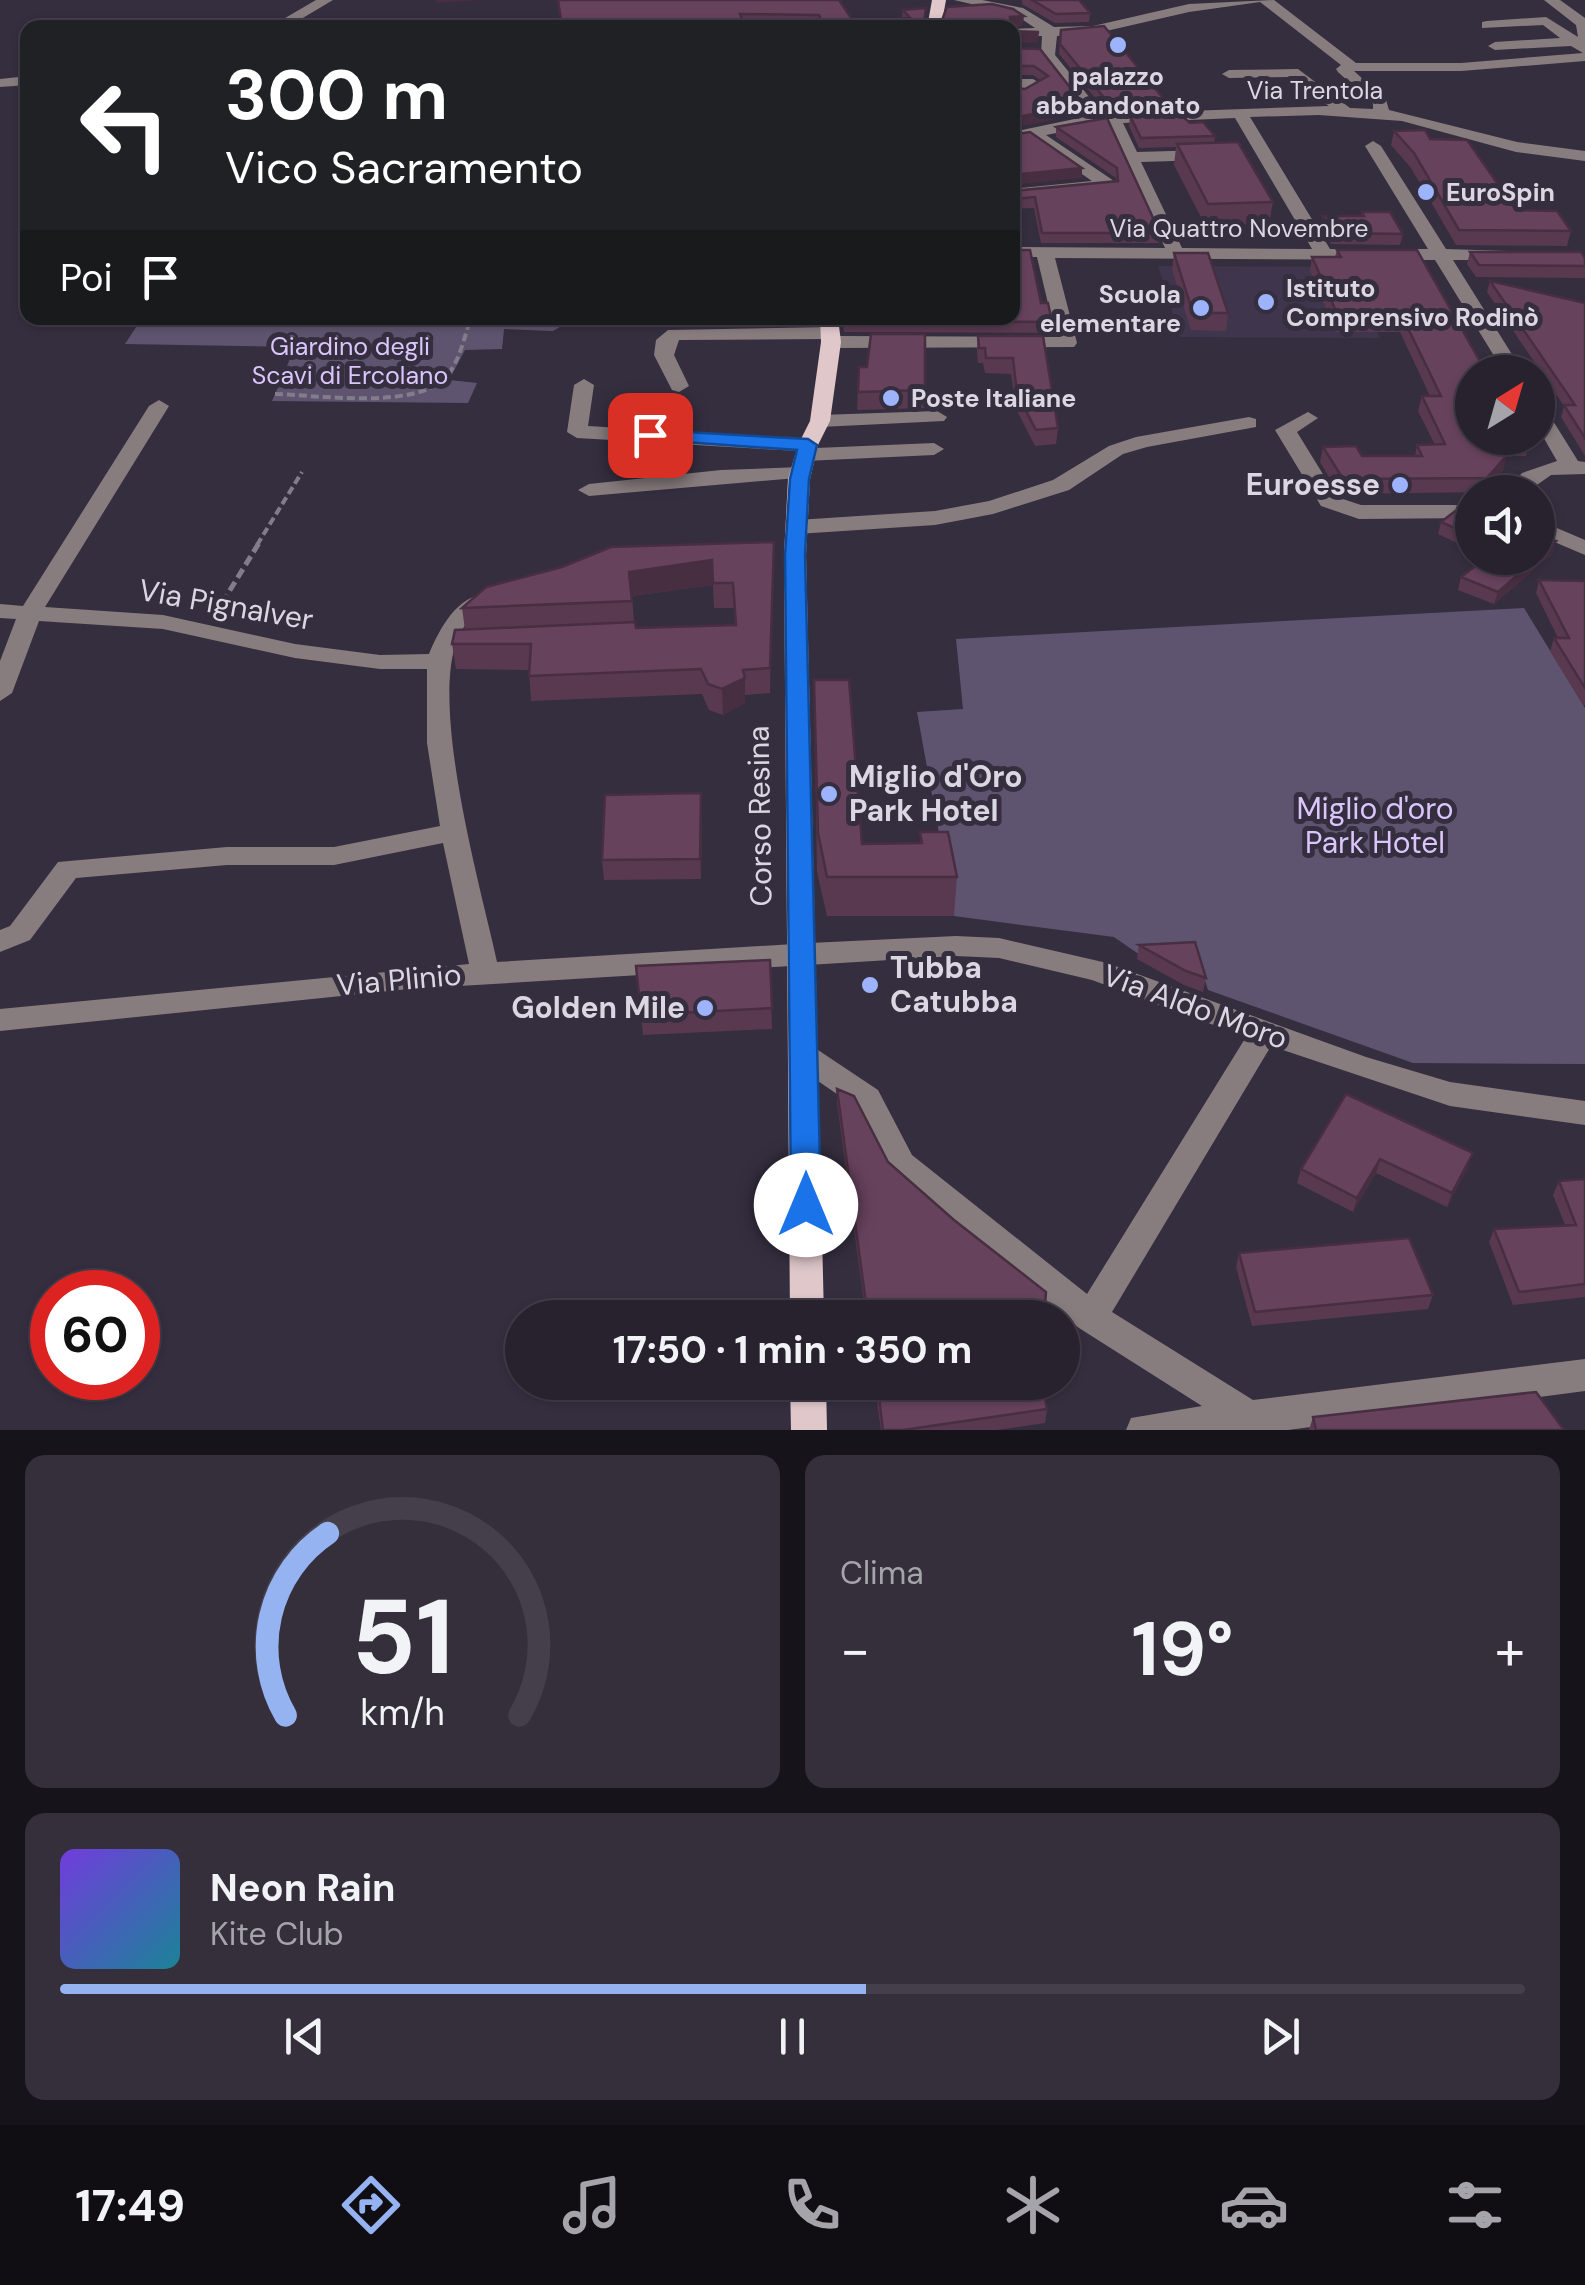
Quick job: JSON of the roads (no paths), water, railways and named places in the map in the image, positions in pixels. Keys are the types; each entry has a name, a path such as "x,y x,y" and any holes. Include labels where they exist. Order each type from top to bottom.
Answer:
{"main road":[{"name":"Corso Resina","path":"807,1300 804,1056 786,555 796,527 805,458 820,421 830,331"},
{"path":"808,1400 808,1430"}],"street":[{"path":"290,20 326,0"},
{"path":"961,0 1018,12 1050,30"},
{"path":"1020,33 1093,30 1188,8 1253,0"},
{"path":"1265,0 1353,68"},
{"path":"1551,0 1584,23 1583,42"},
{"path":"1487,25 1546,21 1583,42"},
{"path":"1050,30 1048,55 1062,82 1106,119 1131,157 1176,253"},
{"path":"1495,46 1583,42"},
{"path":"1030,50 1049,49"},
{"path":"1381,114 1381,103 1343,69 1461,67 1585,57"},
{"path":"1229,74 1292,72 1345,111"},
{"path":"1020,88 1037,84"},
{"name":"Via Trentola","path":"1020,134 1106,119 1345,111 1441,124 1516,148 1585,156"},
{"path":"1240,114 1324,254"},
{"path":"1020,193 1108,185 1032,132"},
{"path":"1373,146 1502,355"},
{"path":"1245,154 1264,153"},
{"path":"1131,157 1226,154"},
{"name":"Via Quattro Novembre","path":"1020,252 1513,255"},
{"path":"679,386 664,354 666,340 675,334 830,331 1067,343 1044,252"},
{"path":"584,385 577,432 805,458"},
{"path":"0,693 30,612 159,406"},
{"path":"820,421 937,417"},
{"path":"1308,418 1285,430 1329,501 1359,512 1455,512"},
{"path":"796,527 935,518 994,507 1062,484 1116,450 1143,441 1248,423"},
{"path":"1531,475 1578,467 1555,435"},
{"path":"589,490 720,476 805,458 934,449"},
{"path":"1555,535 1585,548"},
{"path":"485,973 475,911 454,832 437,710 453,624 479,603 517,593"},
{"name":"Via Pignalver","path":"0,611 163,622 295,651 380,662 451,650"},
{"path":"0,942 20,933 68,870 227,856 334,856 454,832"},
{"name":"Via Aldo Moro","path":"799,954 956,946 999,948 1097,971 1264,1033 1450,1094 1585,1113"},
{"name":"Via Plinio","path":"0,1020 485,973 799,954"},
{"path":"1091,1317 1264,1033"},
{"path":"804,1056 867,1099 900,1164 967,1221 1091,1317 1259,1422"},
{"path":"1144,1430 1259,1422 1585,1375"}],"place":[{"name":"palazzo abbandonato","path":"1118,45"},
{"name":"EuroSpin","path":"1426,192"},
{"name":"Istituto Comprensivo Rodinò","path":"1266,302"},
{"name":"Scuola elementare","path":"1201,308"},
{"name":"Poste Italiane","path":"891,398"},
{"name":"Euroesse","path":"1400,485"},
{"name":"Miglio d'Oro Park Hotel","path":"829,794"},
{"name":"Tubba Catubba","path":"870,985"},
{"name":"Golden Mile","path":"705,1008"}],"park label":[{"name":"Giardino degli Scavi di Ercolano","path":"350,360"},
{"name":"Miglio d'oro Park Hotel","path":"1375,826"}]}
